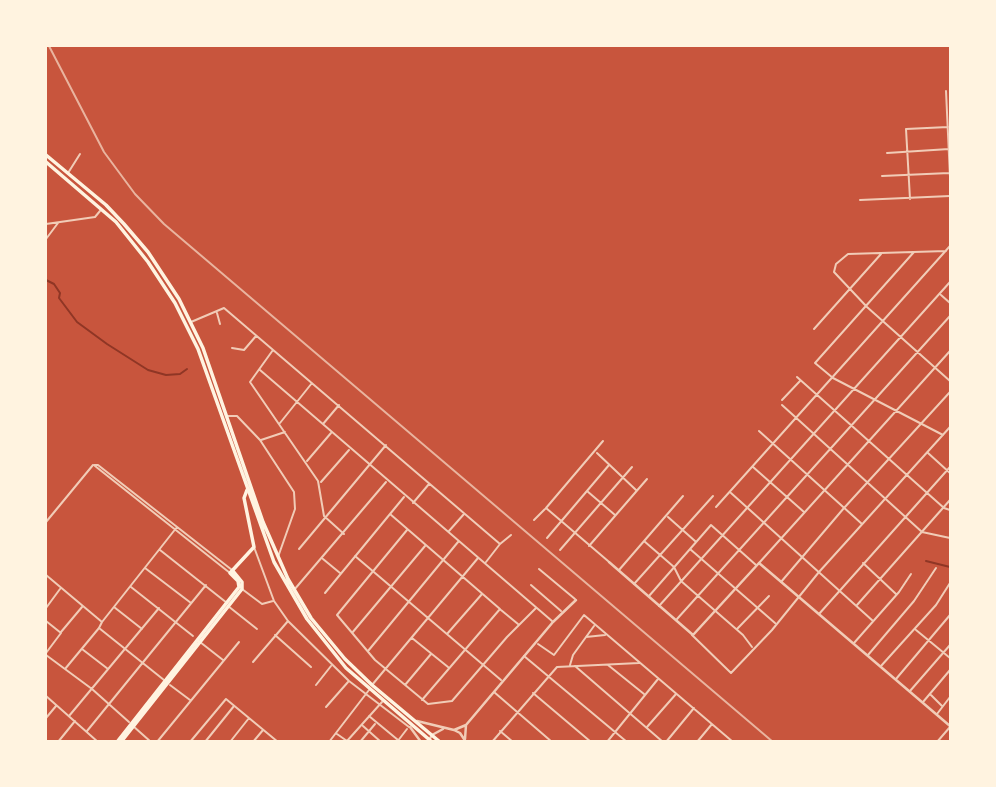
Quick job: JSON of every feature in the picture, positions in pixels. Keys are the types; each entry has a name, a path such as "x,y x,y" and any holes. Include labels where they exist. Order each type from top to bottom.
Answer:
{"main road":[{"path":"46,155 106,205 169,282 191,322 263,522 294,590 311,618 369,690 417,721 430,739"},
{"path":"46,162 102,209 148,262 187,324 274,562 289,592 326,646 381,703 430,739 440,741"},
{"path":"166,682 240,588 242,582 232,572 254,547 244,498 247,490"},
{"path":"119,741 228,604"},
{"path":"402,717 409,727"}],"street":[{"path":"882,176 950,174 946,91"},
{"path":"910,199 906,128 948,127"},
{"path":"887,153 950,149"},
{"path":"68,173 80,154"},
{"path":"860,200 950,196"},
{"path":"46,224 95,217 102,209"},
{"path":"46,239 59,222"},
{"path":"716,507 950,246"},
{"path":"946,251 848,254 836,264 834,275 950,381"},
{"path":"914,252 815,362 854,389 943,435"},
{"path":"814,329 882,253"},
{"path":"659,606 950,282"},
{"path":"940,294 950,303"},
{"path":"191,322 224,308 500,544"},
{"path":"216,312 220,324"},
{"path":"676,621 950,316"},
{"path":"232,348 244,350 257,336"},
{"path":"274,350 250,383 320,484 325,518 344,534"},
{"path":"692,634 696,634 950,351"},
{"path":"260,370 553,622"},
{"path":"797,377 926,493 950,510"},
{"path":"782,400 801,380"},
{"path":"279,424 313,383"},
{"path":"781,582 844,508 950,392"},
{"path":"323,424 339,404"},
{"path":"782,405 869,481 922,532 950,538"},
{"path":"227,416 237,416 260,440 295,494 295,509 278,558"},
{"path":"545,508 692,634 699,645 731,673 776,624 818,572 950,427"},
{"path":"759,431 862,524"},
{"path":"260,440 285,432"},
{"path":"307,462 332,432"},
{"path":"534,520 603,441"},
{"path":"299,549 386,445"},
{"path":"320,484 350,449"},
{"path":"595,452 637,490"},
{"path":"928,453 950,473"},
{"path":"94,465 232,572"},
{"path":"46,522 90,467 98,465 232,572"},
{"path":"547,538 609,465"},
{"path":"752,466 805,512"},
{"path":"560,550 632,467"},
{"path":"818,614 950,467"},
{"path":"589,546 647,479"},
{"path":"294,590 387,481"},
{"path":"413,503 430,483"},
{"path":"586,491 616,516"},
{"path":"730,492 873,621"},
{"path":"325,593 405,496"},
{"path":"619,571 683,496"},
{"path":"634,584 713,496"},
{"path":"856,606 950,500"},
{"path":"448,531 464,513"},
{"path":"390,514 519,625"},
{"path":"666,516 696,542"},
{"path":"649,597 711,525 950,726 937,741"},
{"path":"65,670 177,527"},
{"path":"407,530 338,613 351,634 385,670 422,700 432,705 452,701 536,608"},
{"path":"486,562 511,535"},
{"path":"368,652 459,541"},
{"path":"645,541 674,567 681,581 736,629 753,648"},
{"path":"351,634 426,546"},
{"path":"254,547 274,601 288,621 349,681 369,690"},
{"path":"159,549 257,629"},
{"path":"690,549 776,624"},
{"path":"355,556 502,681"},
{"path":"329,741 479,557"},
{"path":"323,558 341,573"},
{"path":"863,563 897,595"},
{"path":"145,568 191,604"},
{"path":"867,656 914,601 936,568"},
{"path":"454,730 466,725 535,641 576,600 539,569"},
{"path":"853,644 897,595 911,573"},
{"path":"46,575 102,622"},
{"path":"880,667 915,629 950,583"},
{"path":"87,731 206,585"},
{"path":"531,585 562,612"},
{"path":"130,586 193,636"},
{"path":"46,608 61,588"},
{"path":"240,588 262,604 274,601"},
{"path":"447,635 482,594"},
{"path":"736,629 769,596"},
{"path":"83,606 46,654 152,741"},
{"path":"114,607 142,630"},
{"path":"69,716 159,608"},
{"path":"422,700 500,609"},
{"path":"535,641 554,655 584,615 733,741"},
{"path":"895,680 950,615"},
{"path":"46,621 61,633"},
{"path":"253,662 288,621"},
{"path":"570,665 573,655 595,625"},
{"path":"99,628 191,701"},
{"path":"915,629 950,659"},
{"path":"275,635 311,667"},
{"path":"586,637 606,635"},
{"path":"412,638 449,668"},
{"path":"200,642 224,661"},
{"path":"157,741 240,642"},
{"path":"909,692 950,645"},
{"path":"82,649 109,669"},
{"path":"405,686 432,654"},
{"path":"523,655 626,741"},
{"path":"492,741 557,667 640,663"},
{"path":"608,664 645,694"},
{"path":"316,685 332,665"},
{"path":"574,665 664,741 694,708"},
{"path":"923,703 950,670"},
{"path":"607,741 659,678"},
{"path":"326,707 349,681"},
{"path":"493,691 552,741"},
{"path":"533,693 591,741"},
{"path":"646,727 676,693"},
{"path":"930,694 943,706"},
{"path":"46,696 98,741"},
{"path":"936,714 950,697"},
{"path":"190,741 225,700 278,741"},
{"path":"336,733 347,741 381,703 421,741"},
{"path":"46,718 56,706"},
{"path":"205,741 234,706"},
{"path":"369,715 398,741 409,727"},
{"path":"230,741 249,718"},
{"path":"58,741 75,721"},
{"path":"417,721 454,730 466,740"},
{"path":"360,741 376,723"},
{"path":"697,741 712,724"},
{"path":"361,725 381,741"},
{"path":"466,725 466,740"},
{"path":"430,739 446,728"},
{"path":"253,741 264,729"},
{"path":"500,731 513,741"},
{"path":"722,741 726,736"},
{"path":"89,741 92,737"}],"waterway":[{"path":"46,280 54,284 60,293 59,298 77,322 148,370 166,375 180,374 187,369"},
{"path":"926,561 950,567"}],"railway":[{"path":"49,46 104,152 135,194 164,224 773,742"}]}
